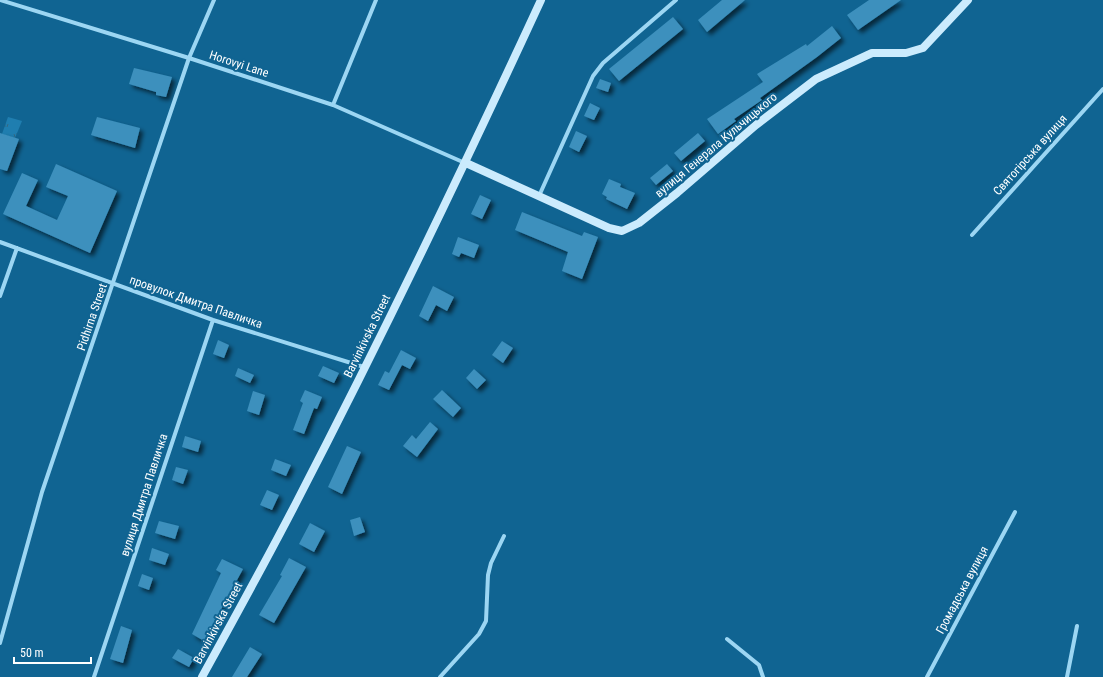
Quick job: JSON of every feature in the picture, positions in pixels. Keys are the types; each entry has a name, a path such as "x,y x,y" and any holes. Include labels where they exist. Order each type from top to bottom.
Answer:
{"street":[{"name":"Horovyi Lane","path":"0,0 190,58 333,105 466,164"},
{"name":"Pidhirna Street","path":"0,643 42,492 190,58 214,0"},
{"path":"333,105 376,0"},
{"name":"Barvinkivska Street","path":"202,677 296,504 466,164 541,0"},
{"path":"539,196 593,76 603,63 676,0"},
{"name":"вулиця Генерала Кульчицького","path":"466,164 609,228 622,231 639,223 677,193 756,125 816,79 872,53 906,53 922,48 968,0"},
{"name":"Святогірська вулиця","path":"972,235 1103,89"},
{"name":"провулок Дмитра Павличка","path":"0,242 212,320 364,367"},
{"path":"0,296 17,248"},
{"name":"вулиця Дмитра Павличка","path":"94,677 212,320"},
{"name":"Громадська вулиця","path":"927,677 1015,512"},
{"path":"440,677 479,634 486,622 488,575 491,563 504,536"},
{"path":"1067,677 1077,626"},
{"path":"727,639 759,665 763,677"}],"green space":[{"path":"8,117 22,121 15,138 2,134"}],"building":[{"path":"722,0 745,0 707,32 698,20"},
{"path":"869,0 901,0 858,30 847,15"},
{"path":"673,17 683,29 619,81 609,69"},
{"path":"832,26 841,38 760,98 762,100 734,119 736,121 718,134 707,119 763,82 757,74 806,44 807,46"},
{"path":"134,68 172,77 166,97 156,95 156,92 129,84"},
{"path":"600,79 611,83 608,92 596,88"},
{"path":"590,103 600,108 594,120 584,116"},
{"path":"97,117 140,128 135,148 91,135"},
{"path":"576,131 587,136 579,152 569,147"},
{"path":"0,133 19,139 7,171 0,169"},
{"path":"698,133 705,141 681,161 674,153"},
{"path":"56,164 117,191 90,253 3,214 22,173 38,180 26,206 57,220 68,196 46,187"},
{"path":"667,164 673,171 656,185 650,178"},
{"path":"609,179 621,184 620,187 635,193 627,209 606,199 607,197 602,194"},
{"path":"480,195 491,200 482,219 471,214"},
{"path":"522,212 582,236 584,232 598,237 582,279 562,271 568,252 515,230"},
{"path":"458,237 479,245 474,258 461,253 459,257 452,254"},
{"path":"433,286 454,297 447,311 436,305 428,321 419,316"},
{"path":"218,340 229,345 224,358 213,354"},
{"path":"502,341 513,348 503,363 492,355"},
{"path":"401,350 416,358 410,369 402,365 389,390 378,385 385,371 389,373"},
{"path":"323,366 339,373 334,383 318,376"},
{"path":"238,368 254,375 250,383 235,376"},
{"path":"474,369 486,380 477,389 466,378"},
{"path":"305,390 322,397 317,409 314,408 304,434 293,430 303,403 300,401"},
{"path":"442,390 461,408 453,417 433,399"},
{"path":"253,391 265,395 259,415 247,411"},
{"path":"430,422 438,429 417,457 403,446 412,435 416,439"},
{"path":"185,436 201,441 198,452 182,447"},
{"path":"347,446 361,452 342,494 328,487"},
{"path":"275,459 291,465 286,476 271,470"},
{"path":"176,467 188,470 183,484 172,480"},
{"path":"267,490 279,495 272,510 260,505"},
{"path":"360,517 365,532 354,536 350,520"},
{"path":"159,521 179,526 175,539 155,533"},
{"path":"310,523 325,531 314,552 299,544"},
{"path":"152,548 169,554 165,565 149,560"},
{"path":"289,558 306,567 274,623 259,615 282,576 280,575"},
{"path":"222,559 243,569 204,641 192,634 221,573 216,570"},
{"path":"142,574 153,578 149,590 138,586"},
{"path":"121,626 132,630 123,663 110,659"},
{"path":"250,647 262,654 247,677 232,677"},
{"path":"178,649 194,658 189,667 172,658"}]}
